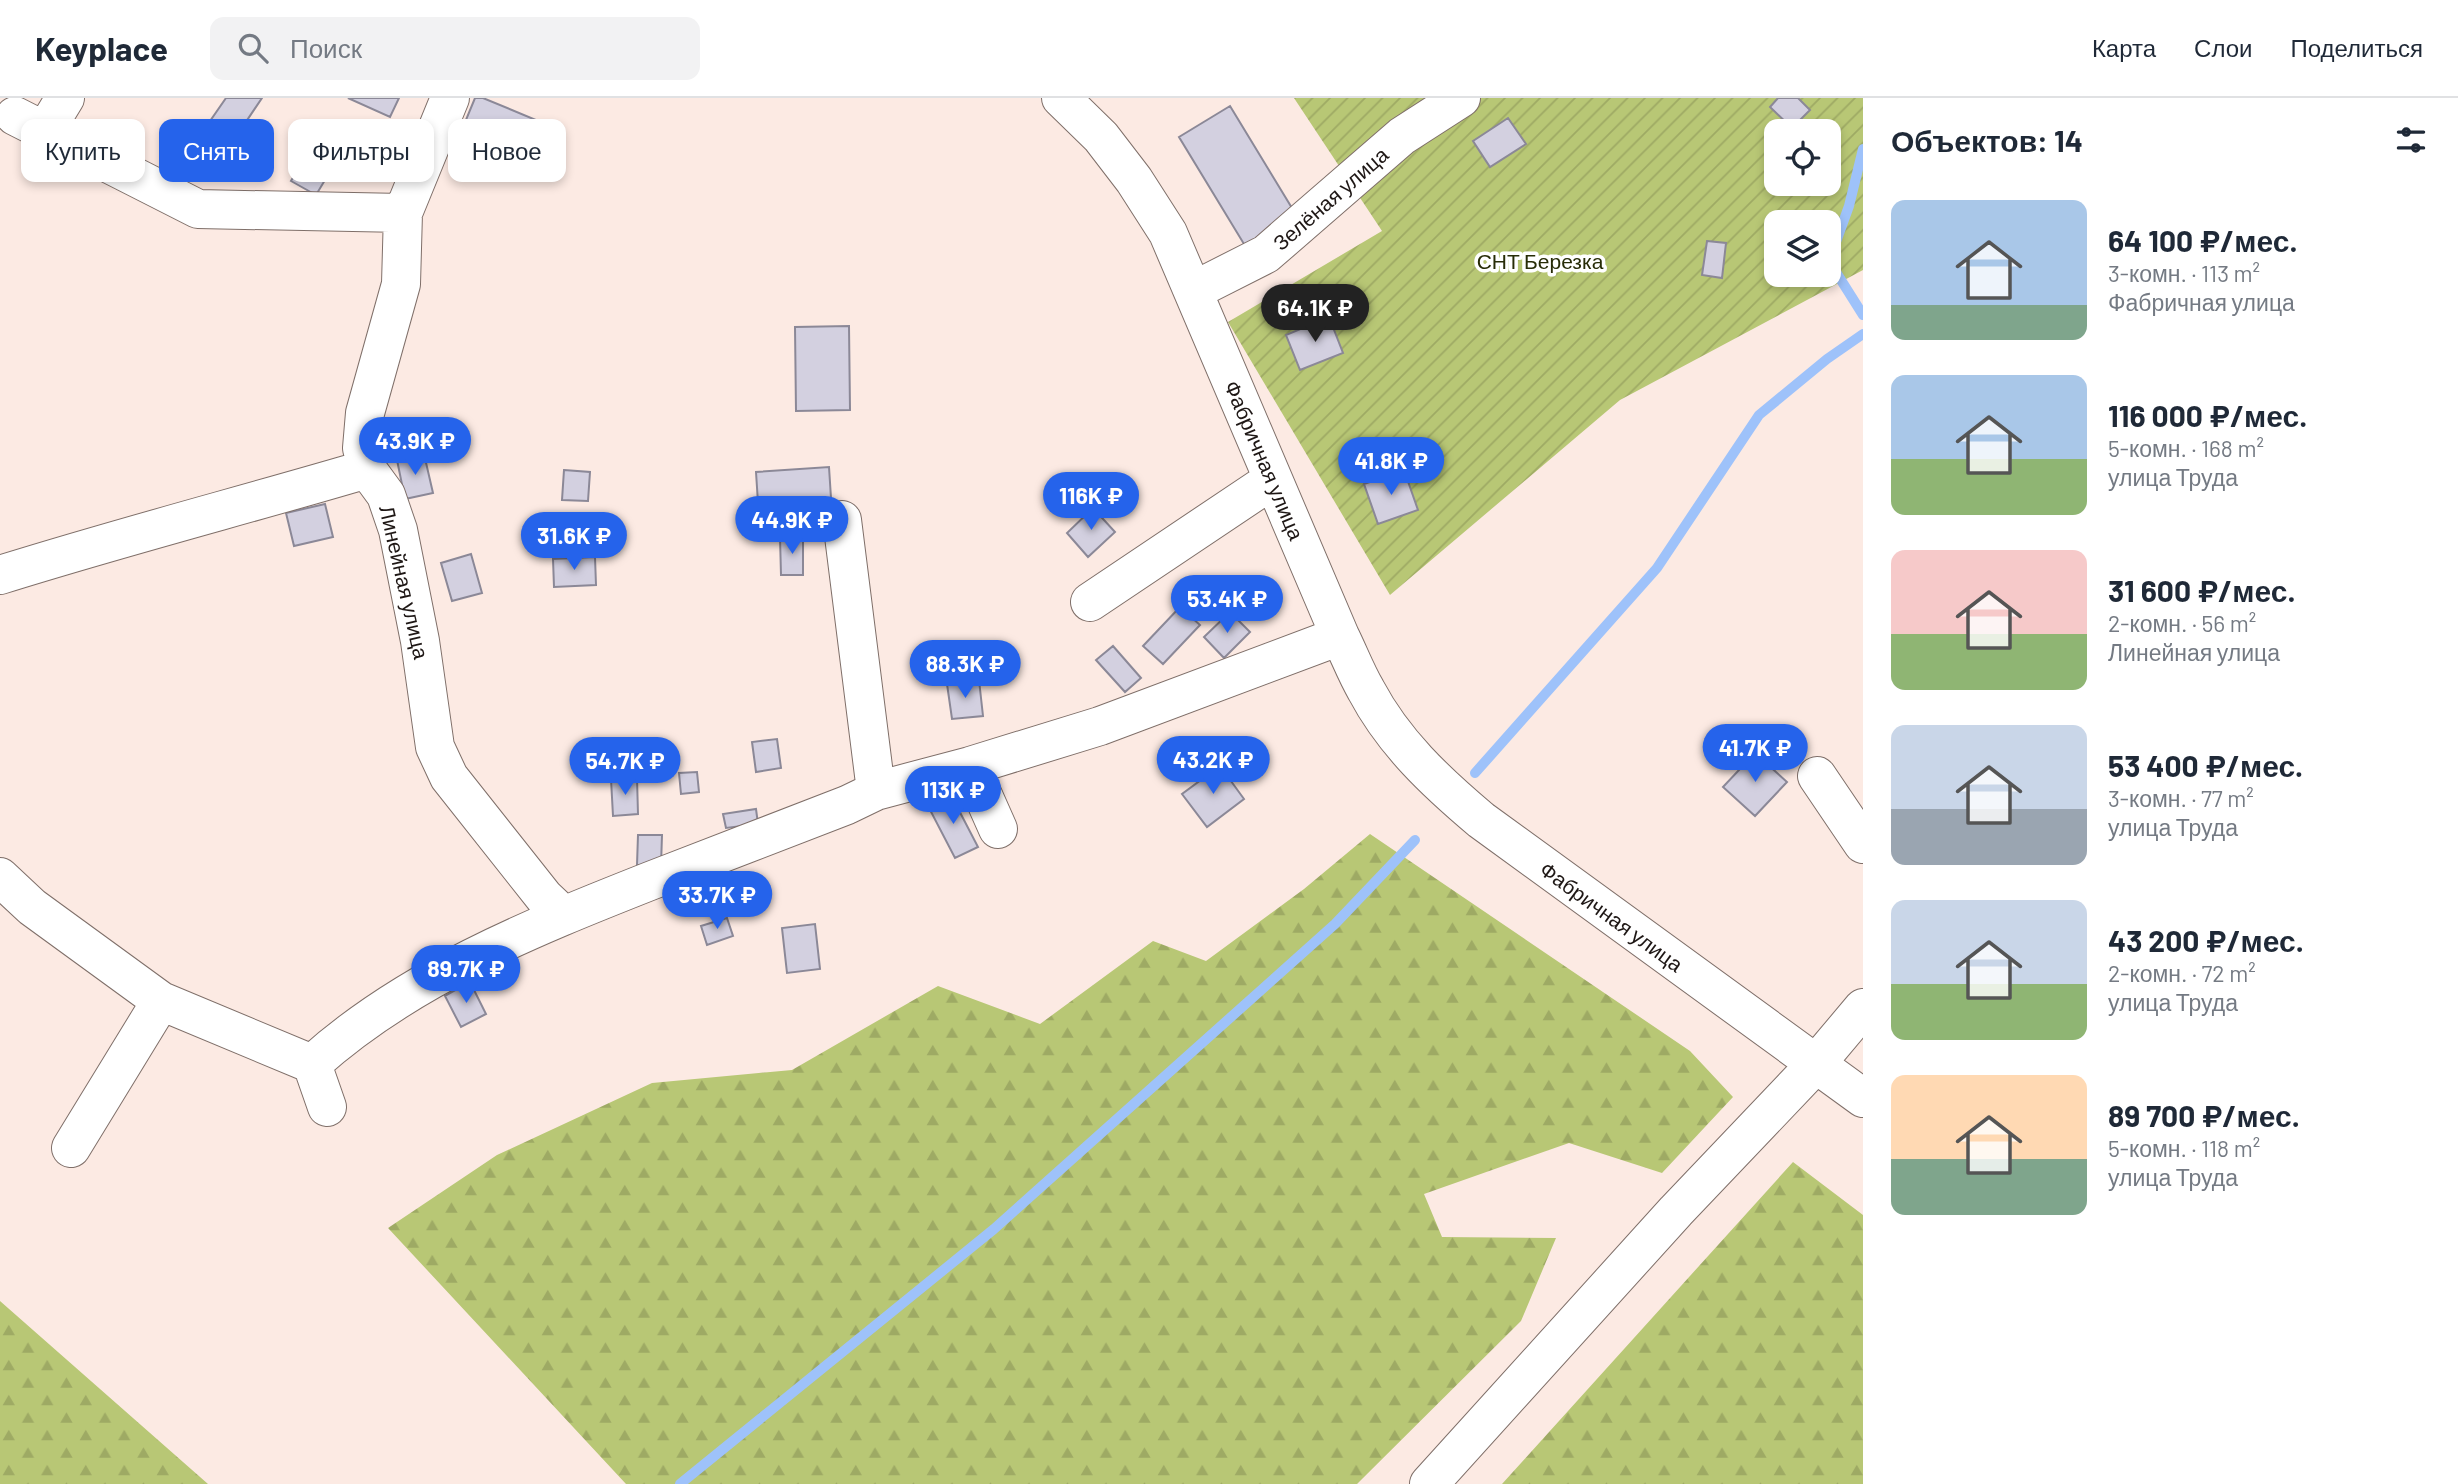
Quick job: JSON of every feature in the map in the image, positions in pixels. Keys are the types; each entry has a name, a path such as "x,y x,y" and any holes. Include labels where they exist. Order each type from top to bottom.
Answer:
{"street":[{"path":"65,98 30,124 198,209 404,213"},
{"name":"Линейная улица","path":"450,98 404,213 401,284 365,413 362,448 367,469 386,495 398,530 420,641 435,747 449,777 544,897 563,915"},
{"name":"Фабричная улица","path":"1061,98 1101,137 1134,180 1168,233 1340,636 1366,691 1396,738 1434,780 1481,820 1863,1098"},
{"name":"Зелёная улица","path":"1193,291 1266,254 1402,136 1461,98"},
{"path":"0,575 97,544 228,510 367,469"},
{"path":"1090,602 1272,480"},
{"path":"842,520 876,791"},
{"path":"312,1064 340,1038 442,973 563,915 847,805 876,791 970,766 1100,726 1340,636"},
{"path":"970,766 998,829"},
{"path":"1817,776 1863,844"},
{"path":"0,877 32,907 160,1001 312,1064 327,1107"},
{"path":"71,1148 160,1001"},
{"path":"1429,1484 1676,1211 1815,1065 1863,1008"}],"green space":[{"name":"СНТ Березка","path":"1294,98 1863,98 1863,270 1841,282 1841,210 1764,210 1764,287 1831,287 1620,400 1390,595 1228,322 1382,231"},
{"path":"1370,834 1690,1051 1733,1097 1662,1173 1569,1143 1424,1194 1442,1237 1556,1238 1521,1321 1357,1484 626,1484 388,1228 497,1155 652,1083 792,1070 938,986 1040,1024 1153,941 1206,961 1304,889"},
{"path":"1793,1162 1863,1215 1863,1484 1502,1484"},
{"path":"0,1301 208,1484 0,1484"}],"building":[{"path":"226,98 262,98 248,119 211,119"},
{"path":"348,98 399,98 390,117"},
{"path":"475,98 483,98 534,119 466,119"},
{"path":"1778,98 1798,98 1810,110 1801,119 1783,119 1770,107"},
{"path":"1230,106 1298,218 1247,249 1179,137"},
{"path":"1508,118 1526,144 1490,167 1473,141"},
{"path":"293,182 324,182 316,195"},
{"path":"1707,241 1726,243 1722,278 1702,275"},
{"path":"1329,317 1343,353 1300,370 1286,335"},
{"path":"849,326 850,410 796,411 795,327"},
{"path":"424,454 433,493 405,499 397,460"},
{"path":"829,467 831,498 758,503 756,472"},
{"path":"564,470 590,472 588,501 562,500"},
{"path":"1404,470 1418,510 1378,524 1364,484"},
{"path":"325,504 333,537 294,546 286,513"},
{"path":"1093,508 1115,532 1088,557 1067,533"},
{"path":"780,537 803,537 803,575 781,575"},
{"path":"471,554 482,593 452,601 441,563"},
{"path":"595,557 596,585 554,587 553,559"},
{"path":"1180,607 1200,625 1163,664 1143,646"},
{"path":"1230,612 1250,632 1224,658 1204,637"},
{"path":"1113,646 1141,678 1125,692 1096,660"},
{"path":"979,680 983,716 952,719 947,684"},
{"path":"777,739 781,768 756,772 752,742"},
{"path":"1755,753 1787,782 1755,816 1723,787"},
{"path":"1220,766 1244,799 1207,827 1182,794"},
{"path":"697,772 699,792 681,794 679,773"},
{"path":"637,778 638,814 613,816 611,779"},
{"path":"951,795 978,847 955,858 928,806"},
{"path":"756,809 758,824 726,828 723,814"},
{"path":"638,835 662,835 661,866 637,865"},
{"path":"727,918 733,936 707,945 701,926"},
{"path":"815,924 820,969 787,973 782,928"},
{"path":"470,982 486,1014 461,1027 445,996"}],"waterway":[{"path":"1863,149 1849,206 1829,261 1863,315"},
{"path":"1475,773 1657,568 1759,415 1827,359 1863,334"},
{"path":"680,1484 994,1229 1335,924 1415,840"}]}
